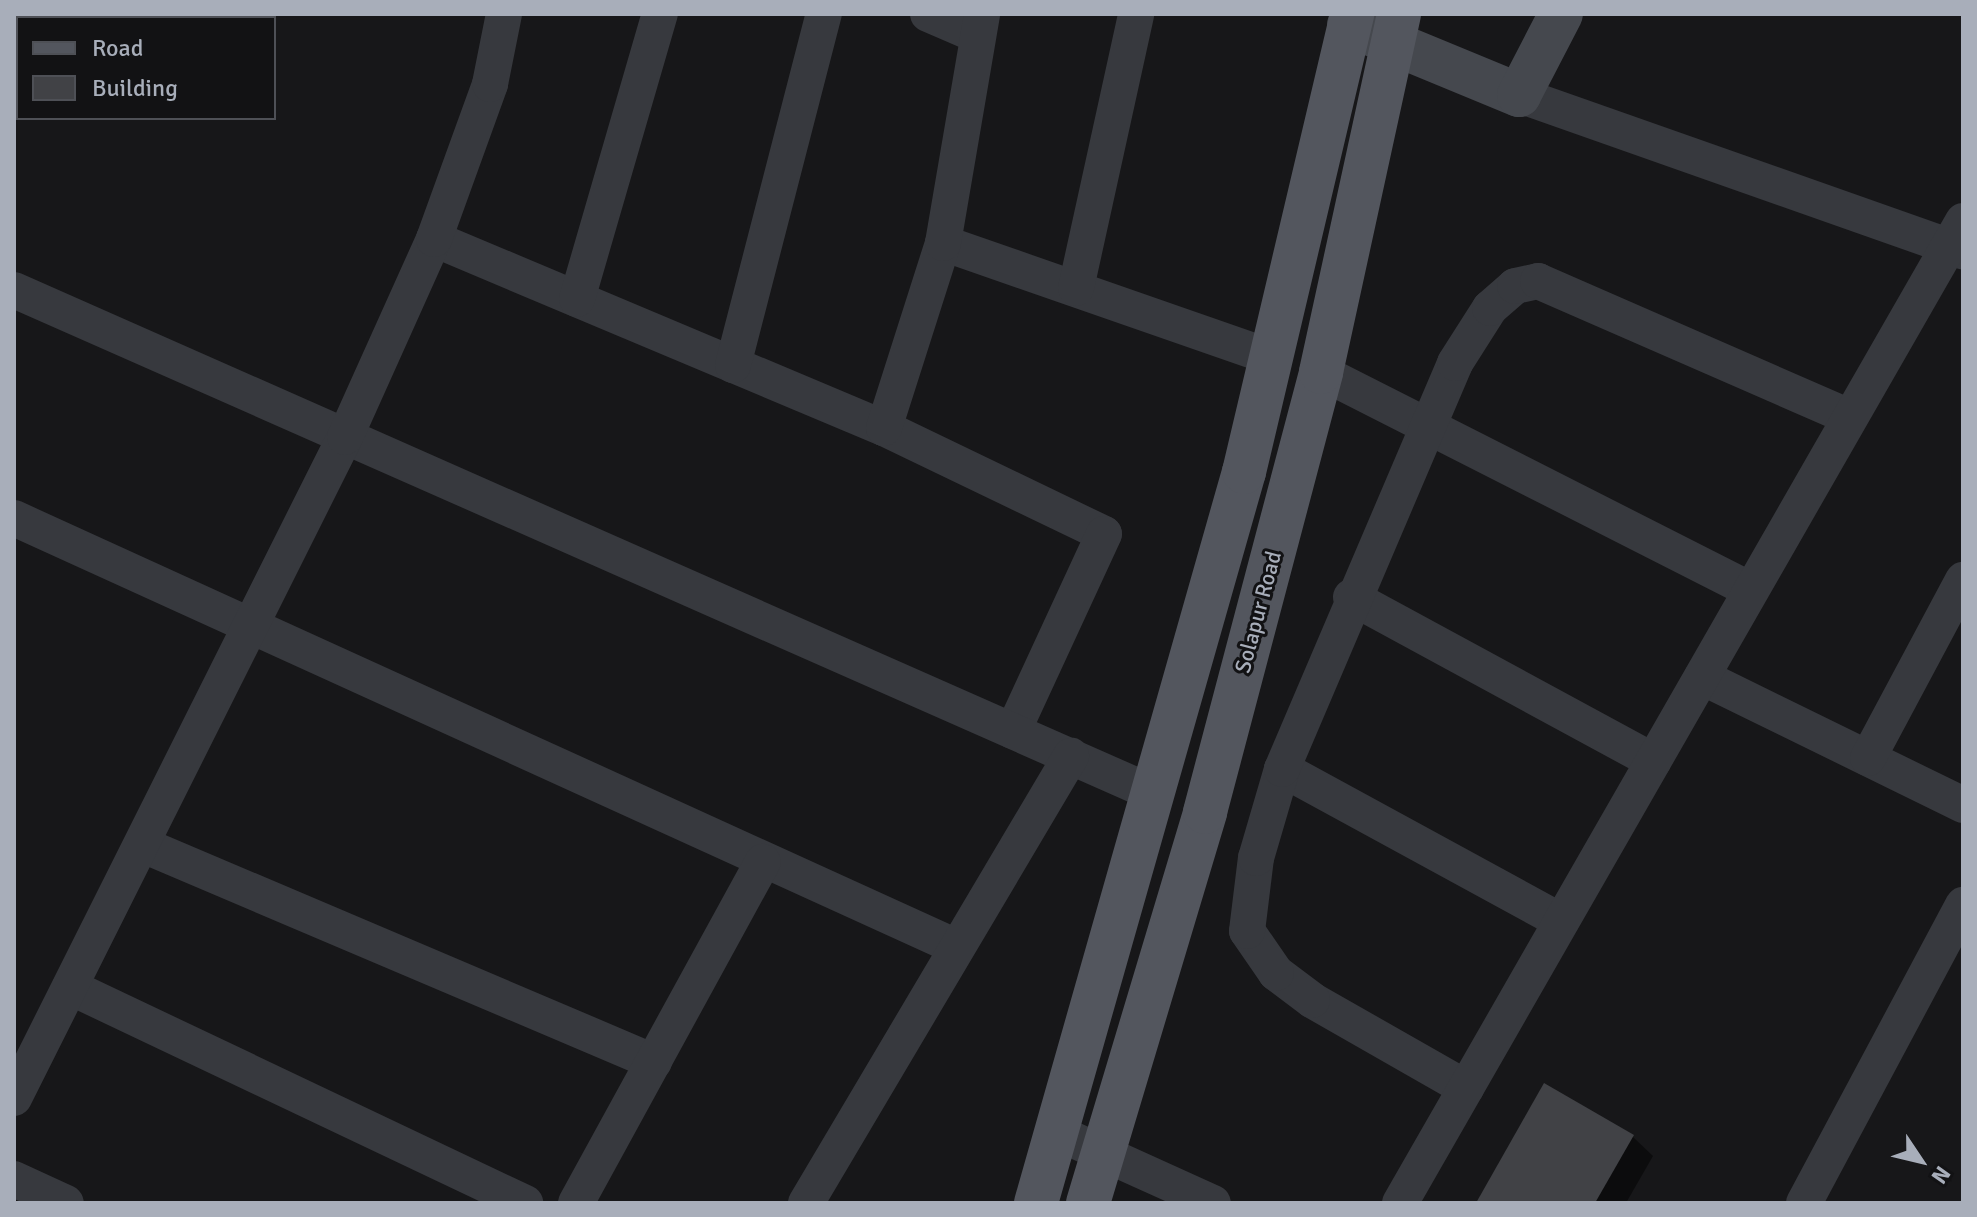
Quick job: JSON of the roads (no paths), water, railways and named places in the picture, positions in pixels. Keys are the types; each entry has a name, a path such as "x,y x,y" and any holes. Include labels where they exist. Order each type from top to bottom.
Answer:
{"main road":[{"path":"1036,1203 1153,793 1271,357 1350,20"},
{"name":"Solapur Road","path":"1088,1203 1205,812 1321,372 1395,29"}],"street":[{"path":"14,1098 345,437 434,239 490,84 504,14"},
{"path":"577,299 660,14"},
{"path":"733,365 824,14"},
{"path":"884,428 943,243 980,25 928,14"},
{"path":"1076,288 1136,14"},
{"path":"1519,95 1561,14"},
{"path":"1350,20 1395,29 1519,95 1958,240 1850,417 1400,1203"},
{"path":"434,239 884,428 1104,534 1013,731"},
{"path":"943,243 1271,357"},
{"path":"1466,1088 1312,1000 1257,951 1247,931 1249,902 1282,769 1351,597 1455,363 1490,308 1515,286 1538,281 1850,417"},
{"path":"14,290 1153,793"},
{"path":"1321,372 1751,590"},
{"path":"14,518 251,623 763,862 952,945"},
{"path":"1868,758 1963,580"},
{"path":"1351,597 1653,761"},
{"path":"1702,677 1963,805"},
{"path":"806,1203 952,945 1071,756"},
{"path":"1282,769 1561,921"},
{"path":"143,845 654,1062"},
{"path":"576,1203 763,862"},
{"path":"1804,1203 1963,905"},
{"path":"70,987 525,1203"},
{"path":"1056,1132 1104,1150 1213,1203"},
{"path":"14,1179 66,1203"}]}
